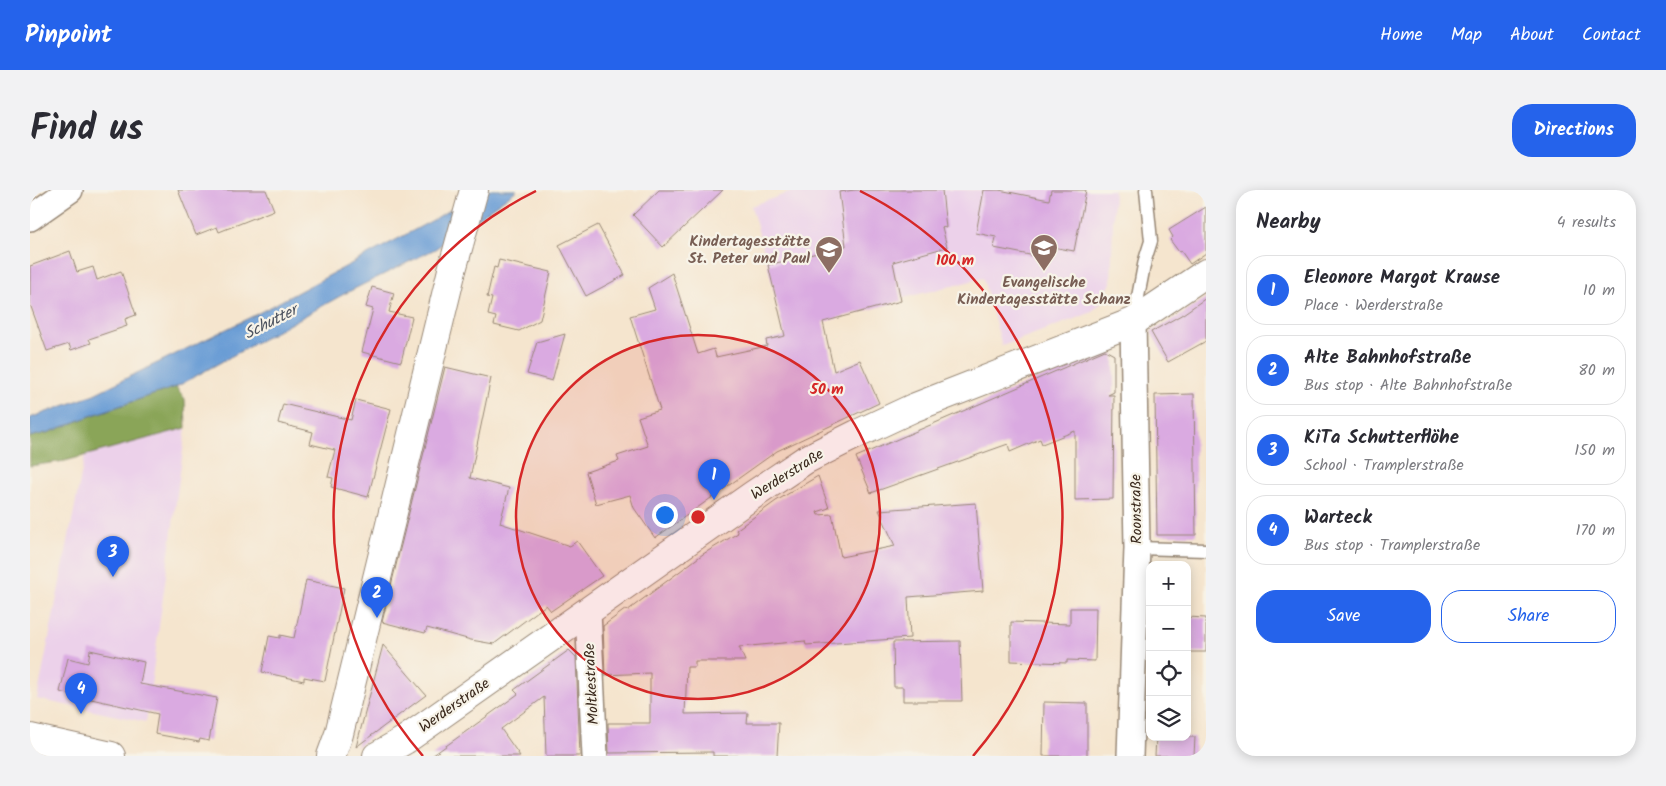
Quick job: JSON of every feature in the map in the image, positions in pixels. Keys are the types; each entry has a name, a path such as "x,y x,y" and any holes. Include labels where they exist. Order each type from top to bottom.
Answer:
{"street":[{"path":"30,218 70,190"},
{"path":"331,756 339,734 460,239 474,190"},
{"name":"Werderstraße","path":"377,756 405,740 805,460 913,408 1134,322 1206,273"},
{"name":"Roonstraße","path":"1130,756 1137,548 1134,322"},
{"name":"Moltkestraße","path":"588,612 595,756"},
{"path":"30,738 111,756"}],"lane":[{"path":"1134,322 1145,260 1151,241 1146,190"},
{"path":"1137,548 1206,550"}],"shaded area":[{"path":"797,190 1114,190 1111,283 1100,304 1090,313 1002,346 983,278 903,298 896,273 882,275 823,322 790,355 768,265 751,206"},
{"path":"186,428 146,722 37,699 85,455"}],"green space":[{"path":"176,387 185,399 186,428 65,461 30,466 30,437 50,432 93,415"}],"water":[{"name":"Schutter","path":"480,190 517,190 435,249 344,294 176,387 93,415 50,432 30,437 30,418 88,397 253,316 435,219"}],"building":[{"path":"178,190 266,190 274,210 219,232 217,227 196,235"},
{"path":"659,190 723,190 663,247 633,215"},
{"path":"855,190 942,190 946,228 942,227 947,247 893,262 901,301 823,322 834,371 860,360 879,403 777,451 655,538 634,508 630,495 596,504 586,472 619,461 617,456 648,446 638,417 660,410 630,316 655,309 648,288 672,273 698,354 714,349 716,357 767,346 766,340 785,336 768,265 846,246 839,192"},
{"path":"984,190 999,190 1049,200 1051,190 1086,190 1074,251 1042,245 1040,257 994,248 996,237 976,233"},
{"path":"1206,207 1206,253 1190,264 1170,240 1173,237 1169,230"},
{"path":"598,225 625,275 586,296 559,245"},
{"path":"70,251 77,272 93,267 97,280 121,271 136,315 125,319 127,326 89,339 91,343 71,350 69,344 47,351 30,304 30,266"},
{"path":"499,260 551,272 540,320 519,331 494,325 496,317 488,315 492,298 487,297 494,267 497,268"},
{"path":"372,287 394,293 389,312 412,317 401,362 362,352 373,309 366,307"},
{"path":"1206,298 1206,341 1168,362 1151,332 1183,314"},
{"path":"565,334 552,381 527,374 537,342"},
{"path":"1105,350 1114,355 1114,392 1108,395 1114,395 1113,499 1075,500 1075,431 1042,444 1040,439 1010,452 1008,444 871,493 856,457"},
{"path":"445,367 491,378 470,478 509,488 500,523 570,546 577,541 602,576 551,611 546,605 494,644 427,628 425,633 382,622"},
{"path":"1194,394 1196,535 1157,535 1155,395"},
{"path":"356,400 391,409 368,497 331,487 333,478 328,477 335,450 310,444 313,432 278,423 283,404 351,420"},
{"path":"818,476 829,508 817,512 818,515 832,514 841,557 895,546 879,510 976,503 983,591 908,597 910,638 806,645 805,641 739,647 745,661 695,661 695,667 687,667 685,714 748,713 747,723 779,723 777,756 713,756 713,752 609,753 608,723 650,723 650,673 605,675 603,626 626,609 627,611 703,554 738,533 736,530 776,501"},
{"path":"306,580 344,588 325,681 304,677 304,681 262,672 269,636 280,638 280,635 294,638"},
{"path":"1070,608 1096,608 1095,661 1067,660 1067,663 1011,661 1011,622 1070,624"},
{"path":"1191,617 1206,618 1206,652 1191,652"},
{"path":"960,641 962,701 903,701 903,687 894,687 893,642"},
{"path":"383,645 426,695 356,747"},
{"path":"90,650 144,662 140,684 217,698 209,741 200,739 199,742 155,734 158,714 60,692 68,658 88,663"},
{"path":"569,650 576,657 580,756 546,756 544,697 501,729 520,756 432,756 518,694 514,690"},
{"path":"1044,702 1087,703 1087,756 1043,756"},
{"path":"1191,737 1195,737 1194,756 1155,756 1156,741 1191,741"}],"place":[{"name":"Evangelische Kindertagesstätte Schanz","path":"1044,272"},
{"name":"Kindertagesstätte St. Peter und Paul","path":"829,274"},
{"name":"Eleonore Margot Krause","path":"714,500"},
{"name":"KiTa Schutterflöhe","path":"113,577"},
{"name":"Alte Bahnhofstraße","path":"377,618"},
{"name":"Warteck","path":"81,714"}]}
